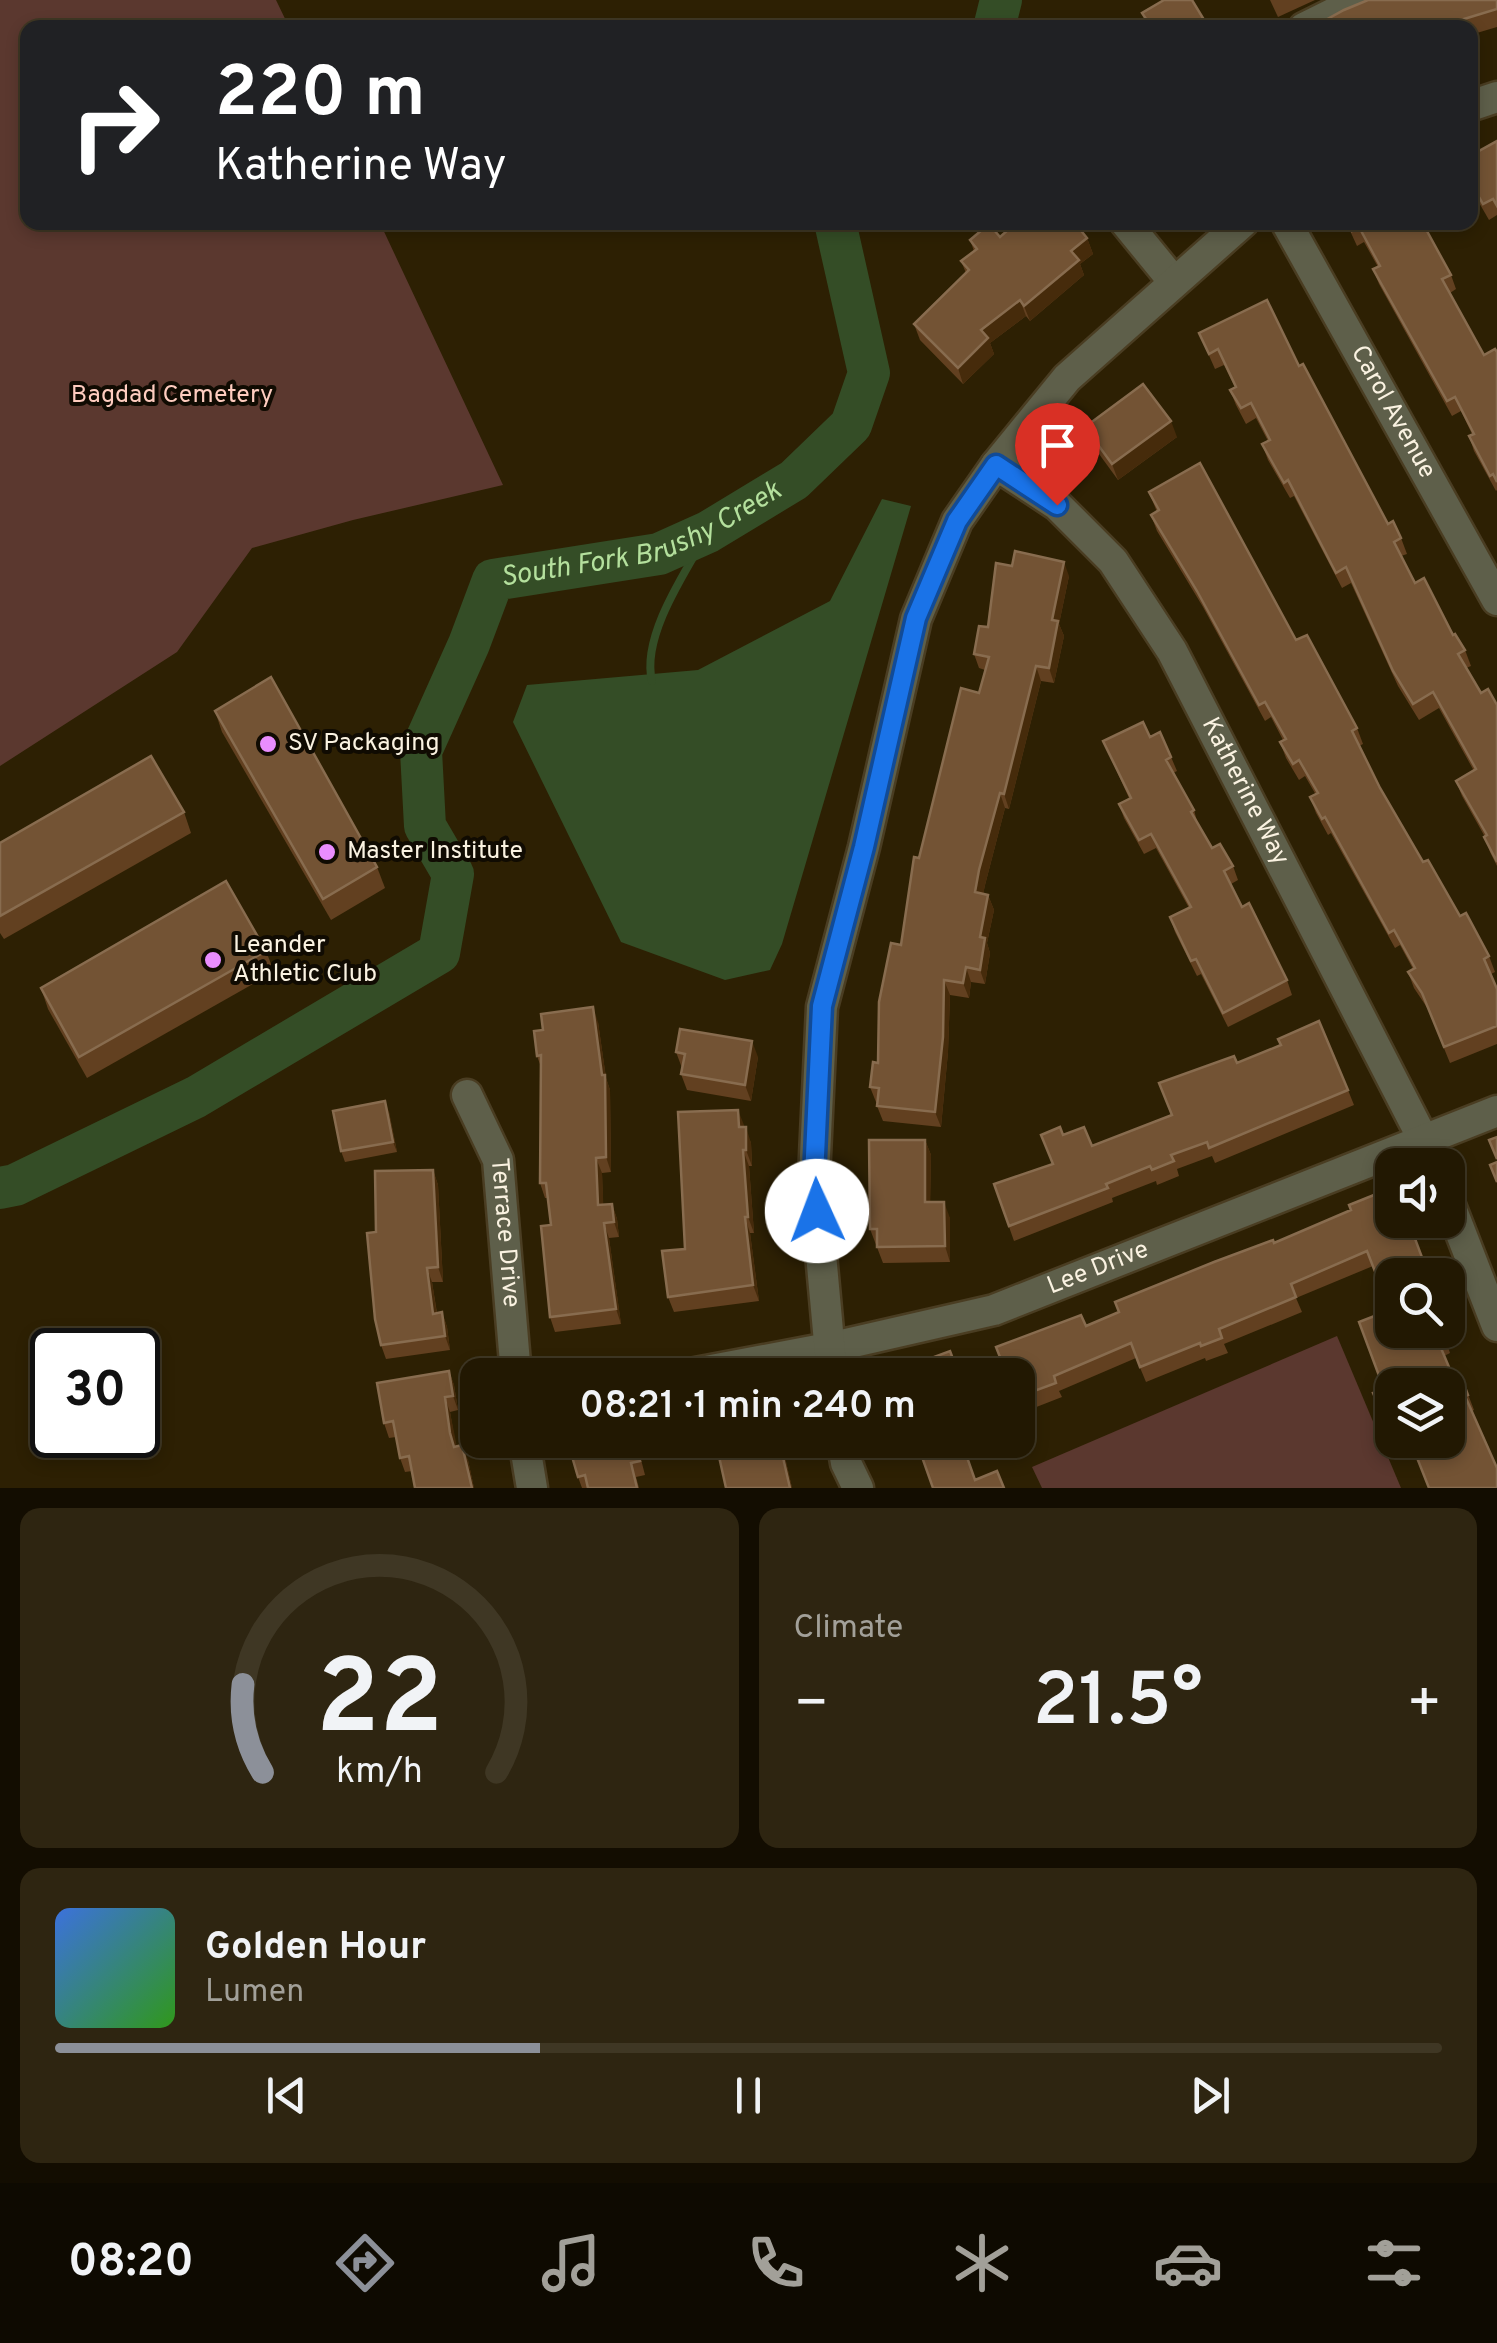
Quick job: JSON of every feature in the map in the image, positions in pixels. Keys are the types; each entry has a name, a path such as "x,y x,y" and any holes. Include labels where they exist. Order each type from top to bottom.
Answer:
{"street":[{"path":"1320,20 1360,0"},
{"path":"1131,230 1174,282"},
{"path":"830,1358 814,1177 822,1006 916,618 957,521 1066,378 1235,230"},
{"name":"Carol Avenue","path":"1290,230 1497,600"},
{"name":"Katherine Way","path":"996,465 1057,505 1113,561 1172,652 1426,1148"},
{"name":"Terrace Drive","path":"466,1095 498,1160 515,1358"},
{"name":"Lee Drive","path":"1437,1148 1497,1111"},
{"name":"Lee Drive","path":"843,1358 994,1310 1375,1172"},
{"path":"1463,1238 1497,1326"},
{"path":"527,1458 532,1488"},
{"path":"845,1458 858,1488"}],"green space":[{"name":"Bagdad Cemetery","path":"0,0 276,0 286,20 20,20 20,230 383,230 503,485 252,548 177,652 0,766"},
{"path":"1337,1336 1375,1426 1375,1458 1388,1458 1401,1488 1042,1488 1032,1467"}],"shaded area":[{"path":"882,499 911,506 782,944 770,970 725,980 621,942 513,722 527,685 698,670 830,601"}],"building":[{"path":"1164,0 1192,0 1204,20 1144,20 1142,13"},
{"path":"1368,0 1497,0 1497,9 1462,20 1326,20"},
{"path":"1497,141 1497,206 1493,199 1483,204 1478,195 1478,152"},
{"path":"982,230 994,230 1000,237 1008,230 1080,230 1087,238 1071,251 1079,260 1024,306 1020,300 981,330 988,338 958,368 914,324 969,270 961,261 977,249 970,240"},
{"path":"1361,230 1426,230 1451,275 1442,279 1484,355 1495,349 1497,352 1497,482 1469,436 1474,434 1455,397 1447,401 1373,269 1380,266"},
{"path":"1267,300 1299,366 1303,364 1388,524 1393,521 1401,538 1394,542 1415,583 1424,578 1453,635 1465,650 1458,654 1481,693 1488,689 1497,705 1497,862 1484,837 1487,835 1456,781 1476,769 1433,692 1413,704 1393,671 1346,567 1336,573 1288,480 1284,483 1262,444 1270,440 1251,403 1241,408 1230,390 1236,387 1218,349 1209,354 1199,333"},
{"path":"1143,384 1171,421 1112,464 1085,427"},
{"path":"1200,463 1296,640 1307,635 1357,728 1352,731 1380,788 1423,862 1428,860 1460,916 1466,913 1489,956 1484,959 1497,989 1497,1026 1444,1047 1422,993 1408,972 1415,968 1394,930 1389,933 1325,817 1322,819 1310,797 1318,793 1299,760 1293,764 1280,742 1286,739 1265,702 1259,705 1151,515 1159,510 1149,492"},
{"path":"1015,551 1064,562 1052,620 1058,621 1049,668 1036,666 1004,794 1000,793 979,870 975,892 988,895 980,937 985,938 980,970 966,967 963,983 944,980 935,1112 877,1106 879,1088 870,1087 873,1062 878,1063 879,1002 891,943 901,945 914,857 919,858 961,688 979,693 989,657 974,654 979,626 988,627 996,563 1012,566"},
{"path":"271,677 377,867 323,899 215,711"},
{"path":"1143,722 1150,737 1160,732 1171,757 1166,760 1194,810 1191,812 1212,848 1220,844 1233,866 1224,871 1242,907 1249,903 1287,980 1223,1013 1170,917 1191,907 1151,834 1139,840 1119,804 1131,798 1103,741"},
{"path":"151,756 184,812 0,916 0,843"},
{"path":"226,881 266,951 79,1057 41,988"},
{"path":"593,1007 605,1075 606,1157 596,1158 598,1205 612,1204 614,1222 604,1223 616,1309 550,1317 541,1226 551,1225 546,1183 540,1183 541,1055 537,1056 534,1031 543,1030 541,1014"},
{"path":"1319,1021 1348,1090 1209,1148 1207,1142 1171,1155 1174,1161 1152,1170 1150,1166 1106,1184 1108,1188 1009,1226 994,1184 1053,1164 1041,1135 1060,1127 1063,1135 1084,1127 1092,1146 1172,1115 1159,1083 1234,1056 1237,1063 1281,1045 1278,1039"},
{"path":"680,1029 752,1041 745,1085 681,1074 685,1054 676,1052"},
{"path":"385,1101 393,1142 341,1151 333,1111"},
{"path":"738,1110 739,1127 746,1127 745,1217 753,1285 668,1297 662,1251 685,1249 678,1112"},
{"path":"1497,1137 1497,1159 1489,1140"},
{"path":"869,1140 925,1140 925,1202 944,1202 945,1246 877,1247 877,1229 870,1229"},
{"path":"1497,1162 1497,1182 1490,1165"},
{"path":"433,1170 438,1267 427,1268 433,1314 442,1312 445,1336 381,1345 367,1233 376,1232 375,1171"},
{"path":"1374,1195 1375,1238 1415,1238 1422,1258 1375,1258 1375,1272 1367,1251 1291,1284 1296,1297 1219,1329 1222,1338 1140,1367 1131,1343 1054,1376 1056,1383 1035,1391 1035,1358 1000,1358 996,1347 1081,1315 1086,1326 1119,1312 1115,1302 1273,1240 1274,1243 1351,1210 1349,1205"},
{"path":"1375,1316 1375,1348 1441,1348 1449,1368 1376,1368 1359,1322"},
{"path":"950,1351 953,1358 931,1358"},
{"path":"449,1371 453,1396 445,1397 450,1433 454,1447 460,1446 460,1458 465,1458 472,1488 415,1488 409,1456 400,1458 393,1421 384,1423 377,1383"},
{"path":"1465,1396 1497,1468 1497,1488 1429,1488 1417,1458 1465,1458"},
{"path":"572,1458 640,1461 631,1463 637,1488 588,1488 585,1475 578,1477"},
{"path":"719,1458 783,1458 790,1488 726,1488"},
{"path":"922,1458 967,1458 975,1480 997,1471 1004,1488 933,1488"}],"waterway":[{"name":"South Fork Brushy Creek","path":"996,20 1001,0"},
{"name":"South Fork Brushy Creek","path":"0,1188 15,1185 196,1097 439,953 453,874 425,826 421,751 493,580 659,554 708,532 794,480 851,425 869,373 837,230"},
{"path":"652,681 650,663 659,624 708,532"}],"place":[{"name":"SV Packaging","path":"268,744"},
{"name":"Master Institute","path":"327,852"},
{"name":"Leander Athletic Club","path":"213,960"}],"route":[{"path":"817,1211 814,1177 822,1006 864,847 916,618 957,521 996,465 1057,505"}]}
